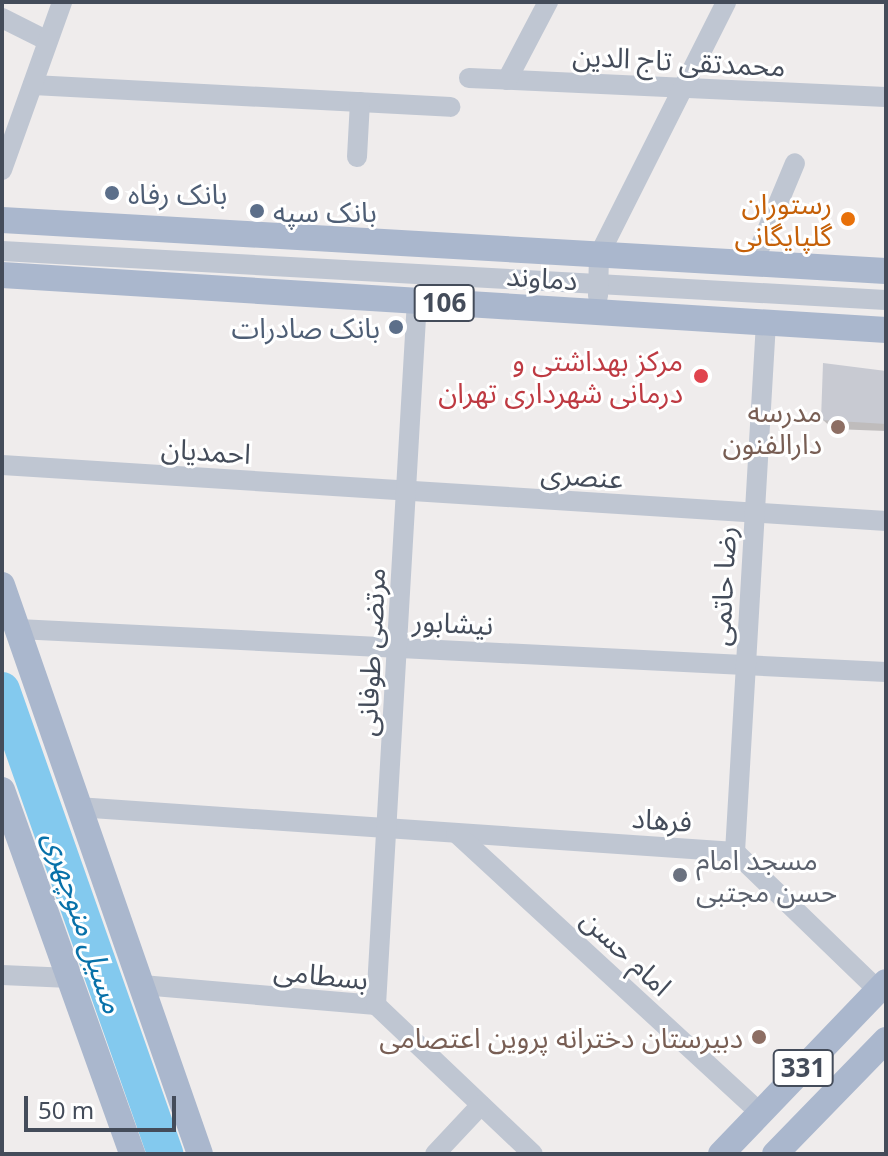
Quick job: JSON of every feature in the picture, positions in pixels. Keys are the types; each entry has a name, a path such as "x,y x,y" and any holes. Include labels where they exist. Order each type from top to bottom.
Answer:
{"main road":[{"name":"دماوند","path":"2,220 886,271"},
{"name":"دماوند","path":"2,275 886,330"},
{"path":"2,585 200,1154"},
{"path":"4,799 132,1154"},
{"name":"331","path":"721,1154 882,986"},
{"name":"331","path":"775,1154 886,1040"}],"street":[{"path":"2,170 62,2"},
{"path":"507,80 548,2"},
{"path":"597,312 599,255 726,2"},
{"path":"2,18 48,41"},
{"name":"محمدتقی تاج الدین","path":"469,78 886,97"},
{"path":"33,85 450,107"},
{"path":"357,157 360,102"},
{"path":"753,264 795,163"},
{"path":"2,251 886,300"},
{"path":"2,264 886,311"},
{"name":"مرتضی طوفانی","path":"376,1005 417,301"},
{"name":"رضا حاتمی","path":"735,852 766,323"},
{"name":"احمدیان","path":"2,465 407,492"},
{"name":"عنصری","path":"407,492 886,521"},
{"name":"نیشابور","path":"18,629 886,672"},
{"name":"فرهاد","path":"77,807 735,852"},
{"name":"امام حسن","path":"456,833 760,1113"},
{"path":"735,852 882,986"},
{"path":"2,975 70,978"},
{"name":"بسطامی","path":"142,985 376,1005 533,1154"},
{"path":"435,1154 481,1105"}],"building":[{"path":"823,363 886,371 886,424 821,420"}],"waterway":[{"name":"مسیل منوچهری","path":"2,690 165,1154"}],"place":[{"name":"بانک رفاه","path":"112,193"},
{"name":"بانک سپه","path":"257,211"},
{"name":"رستوران گلپایگانی","path":"848,219"},
{"name":"بانک صادرات","path":"396,327"},
{"name":"مرکز بهداشتی و درمانی شهرداری تهران","path":"701,376"},
{"name":"مدرسه دارالفنون","path":"838,427"},
{"name":"مسجد امام حسن مجتبی","path":"680,875"},
{"name":"دبیرستان دخترانه پروین اعتصامی","path":"759,1037"}]}
